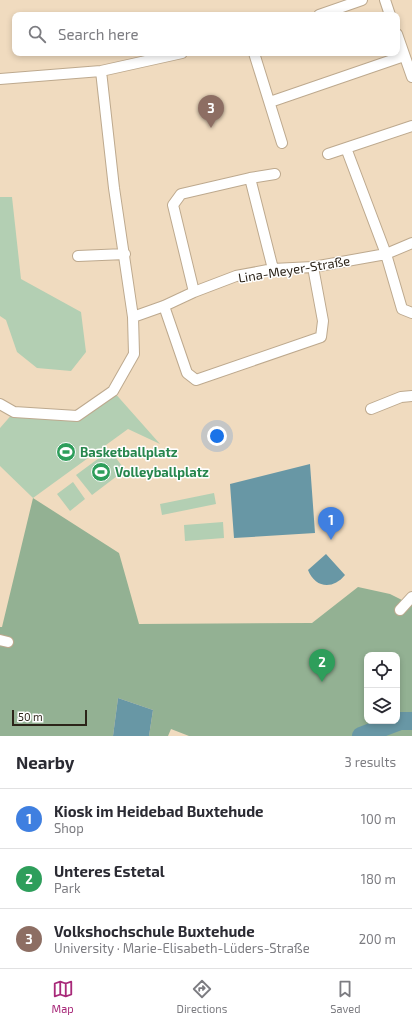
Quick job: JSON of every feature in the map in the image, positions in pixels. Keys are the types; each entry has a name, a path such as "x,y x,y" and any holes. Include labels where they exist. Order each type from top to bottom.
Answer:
{"street":[{"path":"328,12 362,0"},
{"path":"385,0 389,12"},
{"path":"400,43 412,77"},
{"path":"0,79 101,71 168,56"},
{"path":"255,56 282,143"},
{"path":"270,102 404,56"},
{"path":"0,404 14,412 77,416 113,391 134,354 133,317 125,254 114,188 101,71"},
{"path":"328,154 412,126"},
{"path":"346,148 386,254 402,309 412,313"},
{"path":"194,292 173,205 181,194 250,178 275,174"},
{"path":"250,178 273,269"},
{"name":"Lina-Meyer-Straße","path":"133,317 164,306 194,292 236,276 273,269 313,267 386,254 412,242"},
{"path":"78,256 125,254"},
{"path":"164,306 187,373 196,380 321,337 323,321 313,267"},
{"path":"371,409 401,397 412,396"},
{"path":"400,610 412,597"}],"green space":[{"path":"0,197 12,197 21,279 81,312 86,352 71,371 37,368 17,352 6,320 0,316"},
{"path":"113,391 160,444 128,429 33,498 0,466 0,428 14,412 77,416"},
{"name":"Volleyballplatz","path":"110,450 125,470 92,495 76,475"},
{"path":"73,482 85,499 70,511 57,494"},
{"path":"214,493 216,504 162,515 160,504"},
{"path":"33,498 119,553 139,624 312,623 358,587 390,594 412,605 412,736 189,736 171,729 168,736 149,736 153,710 118,698 113,736 0,736 0,627 2,627"},
{"path":"223,522 224,538 185,541 184,525"}],"water":[{"path":"310,464 315,533 234,538 230,484"},
{"path":"326,554 345,575 340,580 330,585 325,585 315,580 308,570"},
{"path":"118,698 153,710 149,736 113,736"}],"waterway":[{"path":"361,736 400,721 412,721"}],"place":[{"name":"Volkshochschule Buxtehude","path":"211,128"},
{"name":"Basketballplatz","path":"66,452"},
{"name":"Volleyballplatz","path":"101,472"},
{"name":"Kiosk im Heidebad Buxtehude","path":"331,540"},
{"name":"Unteres Estetal","path":"322,682"}]}
